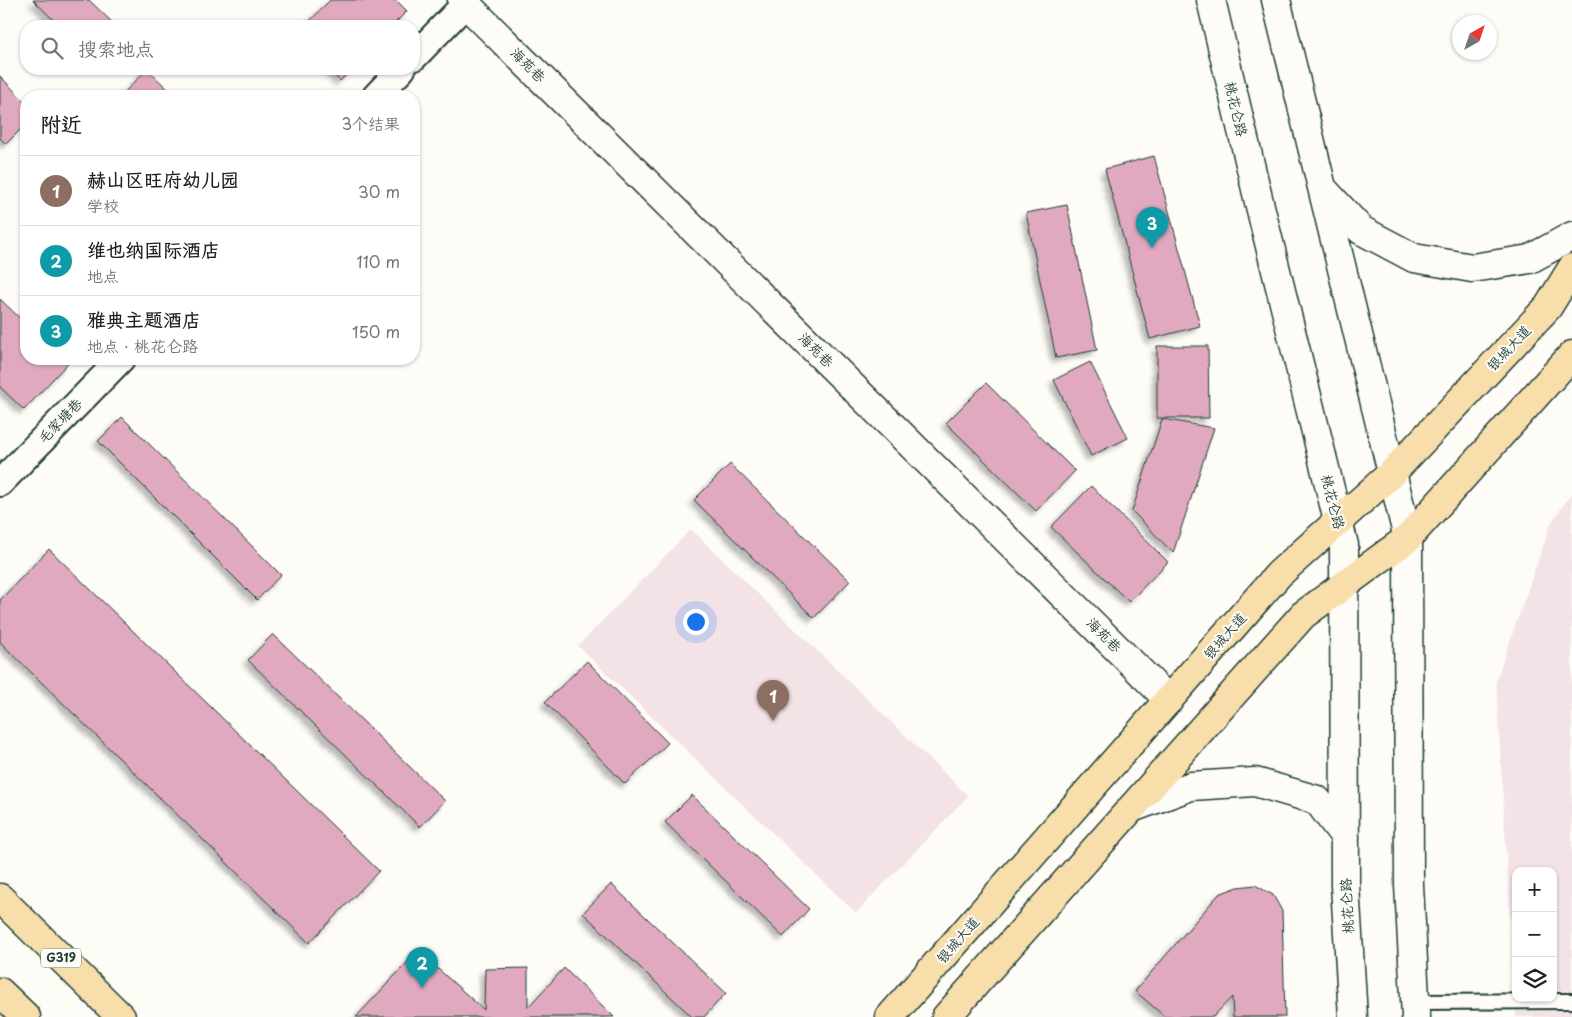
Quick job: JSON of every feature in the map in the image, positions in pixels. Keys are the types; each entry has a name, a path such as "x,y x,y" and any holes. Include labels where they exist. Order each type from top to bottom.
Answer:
{"main road":[{"name":"桃花仑路","path":"1211,0 1344,545 1345,885 1353,1017"},
{"path":"1276,0 1408,538 1409,885 1415,1010"},
{"name":"海苑巷","path":"466,1 1169,700"},
{"path":"1321,187 1362,230 1414,258 1472,268 1530,258 1572,236"},
{"name":"银城大道","path":"890,1017 1279,574 1392,473 1548,307 1572,268"},
{"path":"946,1017 1303,615 1408,538 1572,355"},
{"path":"1132,808 1191,786 1255,782 1317,800 1345,837"},
{"name":"G319","path":"0,898 121,1017"},
{"path":"0,992 26,1017"}],"street":[{"path":"420,51 466,1"},
{"path":"382,90 396,75"},
{"name":"毛家塘巷","path":"0,483 115,365"}],"lane":[{"path":"1415,1010 1572,1001"}],"shaded area":[{"path":"1572,493 1572,1017 1516,1017 1515,1002 1557,1002 1557,867 1512,867 1512,950 1496,681 1551,523"},
{"path":"691,529 968,796 856,913 578,646"}],"building":[{"path":"33,0 89,0 110,20 54,20"},
{"path":"330,0 396,0 407,11 398,20 311,20"},
{"path":"141,75 153,75 169,90 127,90"},
{"path":"334,75 346,75 340,81"},
{"path":"0,76 20,97 20,130 6,144 0,138"},
{"path":"1154,156 1200,326 1150,339 1105,169"},
{"path":"1067,205 1097,350 1056,358 1026,213"},
{"path":"0,299 20,318 20,365 66,365 24,410 0,387"},
{"path":"1157,346 1208,346 1209,418 1157,418"},
{"path":"1090,362 1128,438 1091,456 1054,380"},
{"path":"986,383 1075,471 1036,511 946,423"},
{"path":"122,417 281,575 257,600 98,441"},
{"path":"1162,419 1214,428 1173,553 1132,511"},
{"path":"730,464 850,581 814,618 694,500"},
{"path":"1091,486 1168,562 1129,602 1051,527"},
{"path":"49,549 379,871 309,943 0,642 0,600"},
{"path":"273,634 445,801 420,827 248,660"},
{"path":"587,661 668,743 625,784 545,702"},
{"path":"692,795 809,909 783,937 665,822"},
{"path":"611,884 726,993 704,1017 692,1017 583,913"},
{"path":"1255,885 1273,895 1282,911 1285,1017 1233,1017 1232,997 1213,1017 1165,1017 1135,991 1219,894 1238,887"},
{"path":"418,951 484,1010 485,969 528,968 528,1007 564,968 614,1017 356,1017"}],"place":[{"name":"雅典主题酒店","path":"1152,248"},
{"name":"赫山区旺府幼儿园","path":"773,721"},
{"name":"维也纳国际酒店","path":"422,988"}]}
